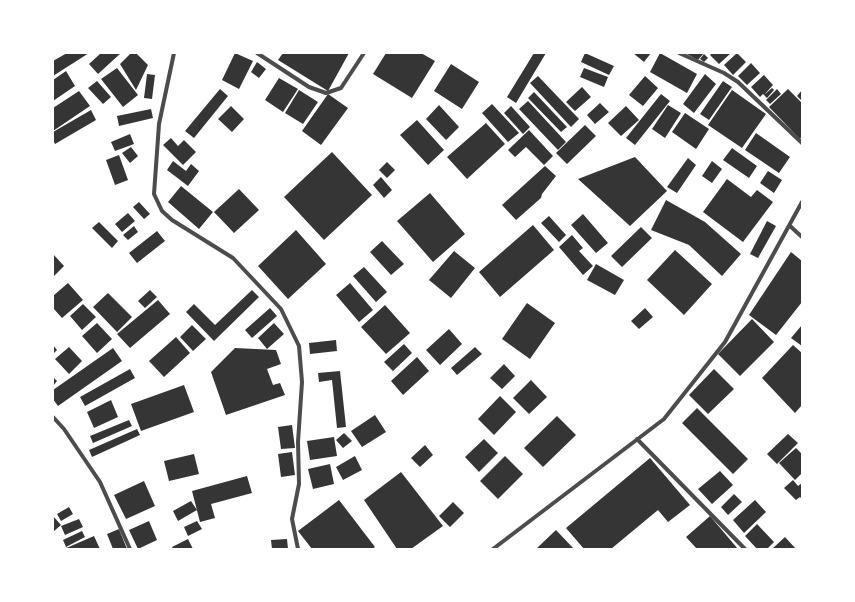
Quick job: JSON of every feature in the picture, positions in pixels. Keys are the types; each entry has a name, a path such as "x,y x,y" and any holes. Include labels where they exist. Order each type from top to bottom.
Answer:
{"street":[{"path":"174,53 159,124 154,194 162,211 172,220 233,258 281,309 299,346 302,382 298,442 299,484 292,520 298,549"},
{"path":"257,53 309,87 326,93 341,88 364,53"},
{"path":"679,53 724,73 738,82 802,143"},
{"path":"493,549 664,419 725,342 802,202"},
{"path":"790,226 802,238"},
{"path":"53,417 64,429 100,482 130,549"},
{"path":"637,439 745,549"}],"building":[{"path":"67,53 89,53 53,76 53,61"},
{"path":"101,53 121,53 98,74 89,64"},
{"path":"131,53 136,53 148,65 136,90 120,64"},
{"path":"235,53 253,61 239,89 222,80"},
{"path":"283,53 349,53 328,91 278,60"},
{"path":"386,53 421,53 435,61 412,98 373,74"},
{"path":"534,53 546,53 516,103 507,97"},
{"path":"585,53 614,66 609,75 581,62"},
{"path":"633,53 651,53 644,62"},
{"path":"660,53 697,74 687,93 650,72"},
{"path":"685,53 704,53 698,60"},
{"path":"712,53 731,53 719,64 710,55"},
{"path":"737,53 746,62 733,75 724,65"},
{"path":"704,54 708,58 704,62 700,59"},
{"path":"257,62 266,69 259,78 251,72"},
{"path":"751,63 760,73 747,85 738,76"},
{"path":"451,64 479,82 462,109 434,91"},
{"path":"117,68 138,95 123,107 101,79"},
{"path":"584,68 608,77 604,87 580,77"},
{"path":"66,71 75,86 53,101 53,80"},
{"path":"147,74 155,75 152,99 144,98"},
{"path":"705,74 716,84 694,113 683,104"},
{"path":"764,75 773,85 764,95 763,94 760,97 751,87"},
{"path":"538,76 579,119 571,127 530,83"},
{"path":"645,76 658,88 643,106 629,95"},
{"path":"279,78 298,89 283,112 265,100"},
{"path":"97,81 111,97 103,104 88,88"},
{"path":"723,81 732,87 709,120 700,114"},
{"path":"582,87 591,97 575,111 566,102"},
{"path":"772,88 774,90 767,98 764,95"},
{"path":"220,89 228,96 194,138 185,131"},
{"path":"777,89 781,94 770,104 766,100"},
{"path":"788,89 802,103 802,136 800,139 769,107"},
{"path":"299,90 318,102 303,124 285,113"},
{"path":"732,90 766,114 742,148 708,125"},
{"path":"802,90 802,101 797,96"},
{"path":"79,91 90,106 53,131 53,108"},
{"path":"534,92 567,127 561,132 528,98"},
{"path":"328,94 348,108 321,145 302,131"},
{"path":"661,94 670,101 635,145 626,138"},
{"path":"528,101 566,142 558,150 519,109"},
{"path":"600,103 609,112 595,124 587,115"},
{"path":"492,104 519,133 508,142 482,113"},
{"path":"439,105 459,127 446,140 426,119"},
{"path":"668,105 681,113 665,138 652,129"},
{"path":"231,106 244,119 232,132 218,119"},
{"path":"511,106 530,127 523,134 504,113"},
{"path":"626,106 639,120 621,136 608,123"},
{"path":"151,109 153,118 119,126 117,116"},
{"path":"91,110 96,120 55,144 53,140 53,132"},
{"path":"685,113 709,129 696,149 672,132"},
{"path":"417,120 444,150 428,165 400,135"},
{"path":"486,123 505,144 467,179 447,157"},
{"path":"585,125 596,136 567,164 556,153"},
{"path":"529,130 553,156 544,165 526,147 515,157 508,150"},
{"path":"756,133 790,157 779,173 745,150"},
{"path":"130,134 134,144 115,151 111,142"},
{"path":"171,138 178,146 184,140 196,152 183,165 163,145"},
{"path":"131,147 138,156 130,163 122,153"},
{"path":"732,148 757,166 749,178 723,160"},
{"path":"332,152 372,195 324,240 284,197"},
{"path":"119,155 128,180 115,185 106,160"},
{"path":"635,157 667,191 630,226 578,179"},
{"path":"688,158 696,165 677,193 667,187"},
{"path":"173,161 186,171 191,164 199,171 188,186 167,170"},
{"path":"712,161 722,169 712,183 702,176"},
{"path":"387,162 395,170 387,178 379,170"},
{"path":"545,166 556,176 542,194 541,198 516,220 502,205"},
{"path":"768,171 782,180 774,193 760,183"},
{"path":"381,177 392,190 384,198 373,185"},
{"path":"727,179 751,197 757,190 773,202 743,242 703,212"},
{"path":"181,186 213,212 199,229 168,202"},
{"path":"239,189 259,210 234,233 214,212"},
{"path":"430,193 465,234 433,262 397,221"},
{"path":"666,200 705,222 741,254 722,276 689,245 651,230"},
{"path":"139,202 150,214 144,219 133,207"},
{"path":"128,213 135,221 122,232 115,224"},
{"path":"583,214 608,243 596,253 571,225"},
{"path":"549,216 566,235 559,242 541,223"},
{"path":"767,221 776,226 758,258 750,254"},
{"path":"99,222 118,241 112,248 92,228"},
{"path":"533,225 554,250 500,297 479,272"},
{"path":"134,226 138,232 128,240 123,235"},
{"path":"641,227 652,238 622,267 611,256"},
{"path":"296,230 326,264 288,299 258,266"},
{"path":"157,231 165,241 137,263 129,253"},
{"path":"572,235 583,248 579,251 593,266 583,275 559,247"},
{"path":"382,241 404,264 391,275 370,252"},
{"path":"675,250 712,284 684,315 647,280"},
{"path":"454,251 475,268 451,298 429,280"},
{"path":"791,252 802,261 802,302 776,335 749,315"},
{"path":"53,254 64,266 53,277"},
{"path":"596,264 624,280 615,295 587,280"},
{"path":"364,267 387,292 376,302 353,276"},
{"path":"68,283 83,300 62,318 53,308 53,296"},
{"path":"350,283 373,310 359,322 336,295"},
{"path":"150,290 157,297 145,308 138,301"},
{"path":"252,290 259,297 214,341 186,312 194,304 215,325"},
{"path":"108,293 132,317 117,332 93,307"},
{"path":"158,300 170,314 130,348 117,334"},
{"path":"527,303 555,323 530,359 502,339"},
{"path":"83,304 96,317 82,330 70,316"},
{"path":"385,305 410,333 386,354 361,327"},
{"path":"270,308 277,316 252,338 245,330"},
{"path":"645,308 653,317 639,329 631,321"},
{"path":"752,319 774,342 740,376 718,354"},
{"path":"97,323 112,339 97,353 82,336"},
{"path":"274,323 284,334 267,349 258,338"},
{"path":"192,325 206,339 193,351 180,337"},
{"path":"802,325 802,346 791,338"},
{"path":"449,329 462,344 440,365 426,350"},
{"path":"176,337 190,353 164,377 149,361"},
{"path":"336,340 337,351 310,354 309,343"},
{"path":"404,344 412,353 393,371 384,362"},
{"path":"53,345 57,350 53,354"},
{"path":"793,345 802,353 802,405 795,413 762,378"},
{"path":"69,347 82,361 69,374 55,359"},
{"path":"475,347 482,354 457,375 451,368"},
{"path":"113,348 122,361 58,406 53,399 53,390"},
{"path":"235,348 276,350 281,364 267,369 273,385 280,383 285,395 226,415 211,372"},
{"path":"417,357 429,371 403,395 391,381"},
{"path":"504,364 515,376 502,389 490,378"},
{"path":"130,369 135,378 85,406 80,397"},
{"path":"714,369 734,389 708,414 689,395"},
{"path":"340,371 346,427 337,428 332,380 319,382 318,373"},
{"path":"53,377 57,381 53,386"},
{"path":"531,380 547,397 529,414 513,398"},
{"path":"184,385 194,412 141,431 131,404"},
{"path":"500,396 516,412 494,435 478,419"},
{"path":"111,400 118,417 94,428 87,412"},
{"path":"697,408 748,459 733,474 682,423"},
{"path":"375,415 386,432 362,447 351,431"},
{"path":"557,416 576,435 543,467 524,448"},
{"path":"129,420 132,426 93,443 90,436"},
{"path":"292,425 295,448 281,449 278,427"},
{"path":"137,429 140,435 92,457 89,450"},
{"path":"344,433 352,441 343,448 336,440"},
{"path":"788,434 798,443 777,464 767,454"},
{"path":"334,437 337,456 310,460 307,441"},
{"path":"484,439 498,453 479,472 465,457"},
{"path":"425,445 433,455 420,467 411,458"},
{"path":"796,448 802,454 802,473 795,480 779,463"},
{"path":"292,452 295,475 281,477 278,454"},
{"path":"194,454 199,474 169,481 164,461"},
{"path":"355,456 362,470 343,480 336,467"},
{"path":"505,456 523,474 498,499 480,481"},
{"path":"650,458 690,505 668,522 658,510 611,549 584,549 566,528"},
{"path":"330,464 334,484 313,489 308,469"},
{"path":"720,471 733,485 712,504 698,489"},
{"path":"401,472 443,526 411,549 397,549 364,500"},
{"path":"247,476 252,493 211,504 215,518 200,522 192,491"},
{"path":"793,480 798,486 802,483 802,499 800,497 796,500 784,488"},
{"path":"144,481 155,506 126,519 114,495"},
{"path":"734,494 742,502 728,515 721,507"},
{"path":"339,500 375,547 372,549 312,549 298,531"},
{"path":"755,500 766,512 744,533 733,520"},
{"path":"191,501 197,510 178,521 173,511"},
{"path":"453,502 464,513 450,527 439,516"},
{"path":"69,507 73,514 61,521 57,514"},
{"path":"53,516 61,525 53,532"},
{"path":"710,516 738,549 697,549 686,537"},
{"path":"79,519 83,527 65,535 61,526"},
{"path":"149,521 157,540 138,549 129,530"},
{"path":"197,521 202,529 188,536 184,527"},
{"path":"757,524 774,542 767,549 757,549 745,536"},
{"path":"119,529 127,549 113,549 107,534"},
{"path":"556,530 574,549 536,549"},
{"path":"82,531 85,537 66,547 63,540"},
{"path":"94,536 100,549 64,549"},
{"path":"785,537 796,549 772,549"},
{"path":"188,539 193,549 173,549 172,547"},
{"path":"287,539 288,549 272,549 271,540"}]}
